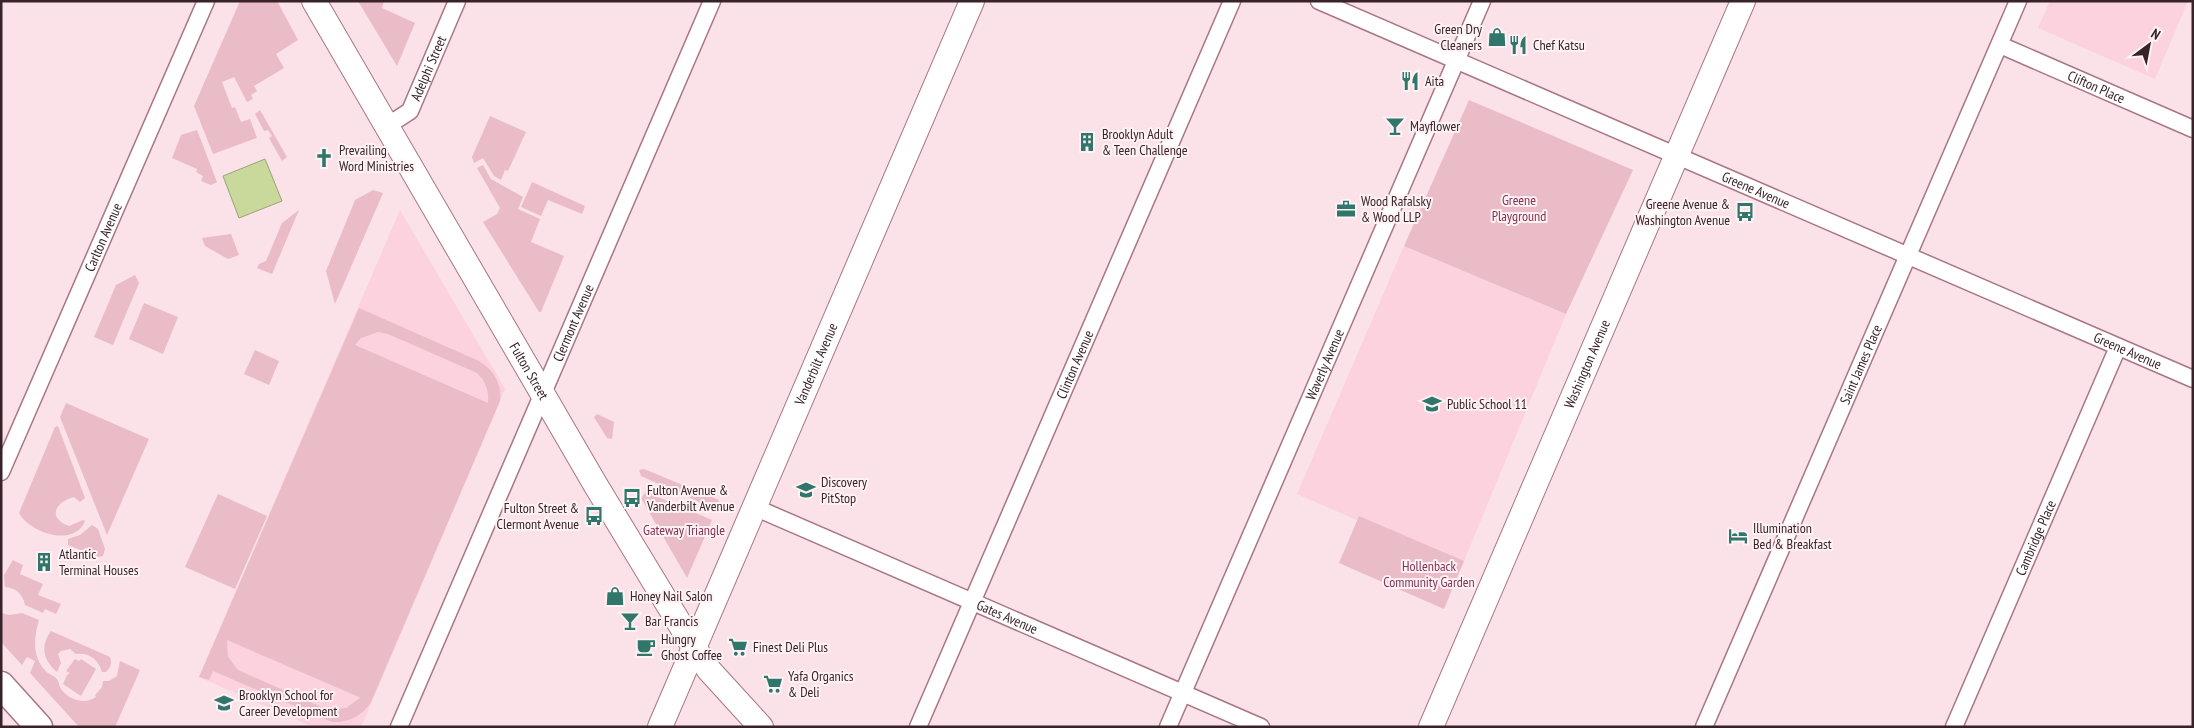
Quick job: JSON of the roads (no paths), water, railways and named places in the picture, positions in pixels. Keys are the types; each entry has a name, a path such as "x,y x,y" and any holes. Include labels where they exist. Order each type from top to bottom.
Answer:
{"main road":[{"name":"Fulton Street","path":"314,1 543,394 695,649 710,670 761,727"},
{"name":"Vanderbilt Avenue","path":"660,727 972,1"},
{"name":"Washington Avenue","path":"1431,727 1743,1"},
{"path":"1,685 39,727"}],"street":[{"name":"Carlton Avenue","path":"1,472 206,1"},
{"name":"Adelphi Street","path":"387,126 410,111 458,1"},
{"name":"Clermont Avenue","path":"399,727 712,1"},
{"name":"Clinton Avenue","path":"918,727 1232,1"},
{"name":"Greene Avenue","path":"1319,1 2193,380"},
{"name":"Waverly Avenue","path":"1168,727 1482,1"},
{"name":"Saint James Place","path":"1704,727 2018,1"},
{"name":"Clifton Place","path":"2000,45 2193,129"},
{"name":"Cambridge Place","path":"1954,727 2118,347"},
{"name":"Gates Avenue","path":"754,507 1261,727"}],"place":[{"name":"Green Dry Cleaners","path":"1497,37"},
{"name":"Chef Katsu","path":"1518,45"},
{"name":"Aita","path":"1410,81"},
{"name":"Mayflower","path":"1395,126"},
{"name":"Brooklyn Adult & Teen Challenge","path":"1087,142"},
{"name":"Prevailing Word Ministries","path":"324,158"},
{"name":"Wood Rafalsky & Wood LLP","path":"1346,209"},
{"name":"Greene Avenue & Washington Avenue","path":"1745,212"},
{"name":"Public School 11","path":"1432,404"},
{"name":"Discovery PitStop","path":"806,490"},
{"name":"Fulton Avenue & Vanderbilt Avenue","path":"632,498"},
{"name":"Fulton Street & Clermont Avenue","path":"594,516"},
{"name":"Illumination Bed & Breakfast","path":"1738,536"},
{"name":"Atlantic Terminal Houses","path":"44,562"},
{"name":"Honey Nail Salon","path":"615,596"},
{"name":"Bar Francis","path":"630,621"},
{"name":"Hungry Ghost Coffee","path":"646,647"},
{"name":"Finest Deli Plus","path":"738,647"},
{"name":"Yafa Organics & Deli","path":"773,684"},
{"name":"Brooklyn School for Career Development","path":"224,703"}],"park label":[{"name":"Greene Playground","path":"1519,208"},
{"name":"Gateway Triangle","path":"684,530"},
{"name":"Hollenback Community Garden","path":"1429,574"}]}
